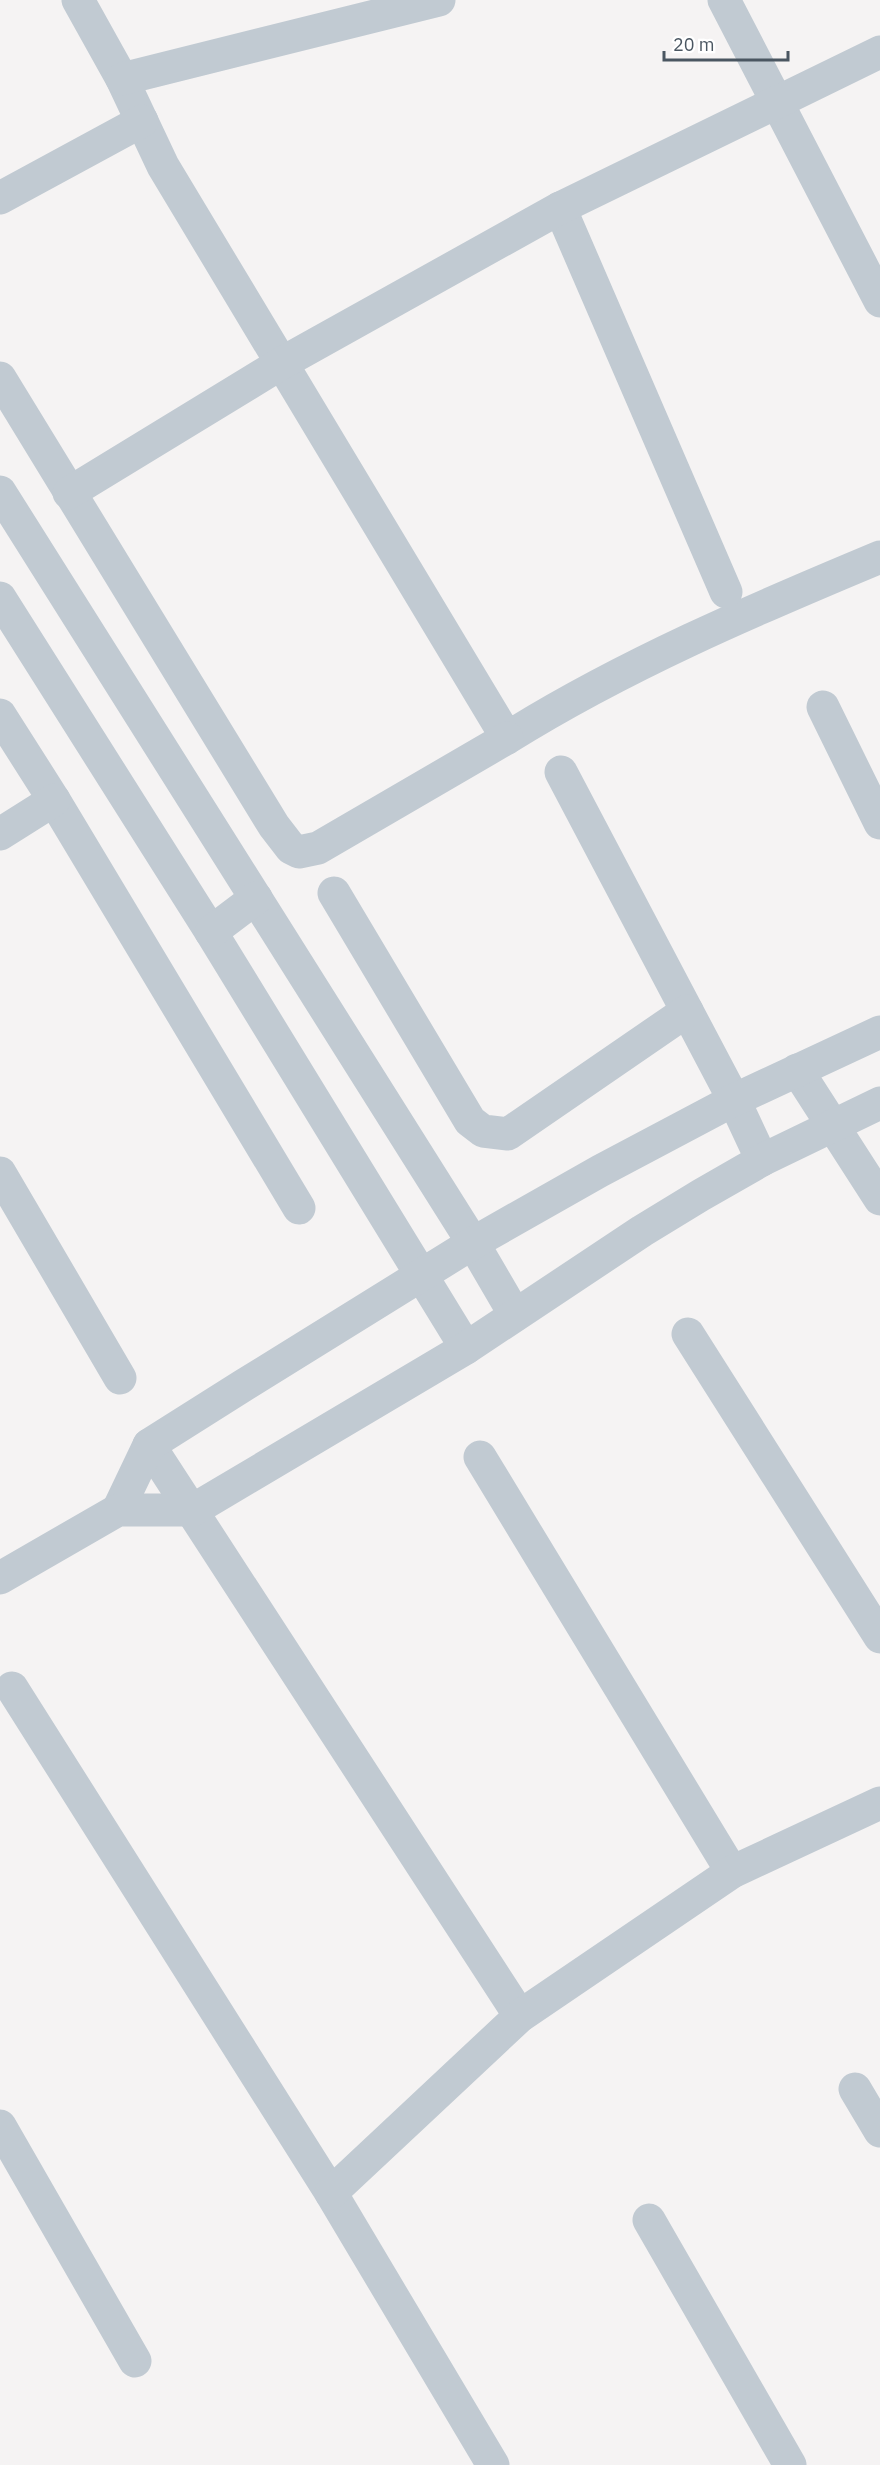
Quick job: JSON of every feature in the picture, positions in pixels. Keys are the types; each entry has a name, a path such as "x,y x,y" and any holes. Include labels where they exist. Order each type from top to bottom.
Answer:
{"street":[{"path":"78,0 122,79 163,166 507,738"},
{"path":"122,79 439,0"},
{"path":"724,0 880,301"},
{"path":"69,493 282,363 560,208 880,52"},
{"path":"0,198 142,121"},
{"path":"560,208 726,592"},
{"path":"0,378 274,826 291,848 298,852 318,848 554,709 746,613 880,557"},
{"path":"0,492 473,1243 515,1315"},
{"path":"0,598 211,932 466,1348"},
{"path":"823,707 880,823"},
{"path":"0,715 54,800 299,1208"},
{"path":"561,772 734,1100 762,1160"},
{"path":"0,834 54,800"},
{"path":"334,893 470,1121 483,1131 508,1134 687,1011"},
{"path":"211,932 256,898"},
{"path":"118,1510 149,1445 473,1243 600,1171 734,1100 880,1032"},
{"path":"797,1070 880,1199"},
{"path":"0,1578 118,1510 192,1510 466,1348 642,1231 762,1160 880,1103"},
{"path":"0,1173 120,1378"},
{"path":"688,1334 880,1636"},
{"path":"149,1445 520,2016"},
{"path":"480,1457 732,1872"},
{"path":"12,1688 331,2193 493,2465"},
{"path":"331,2193 520,2016 732,1872 880,1803"},
{"path":"855,2089 880,2131"},
{"path":"0,2126 135,2361"},
{"path":"649,2220 790,2465"}]}
